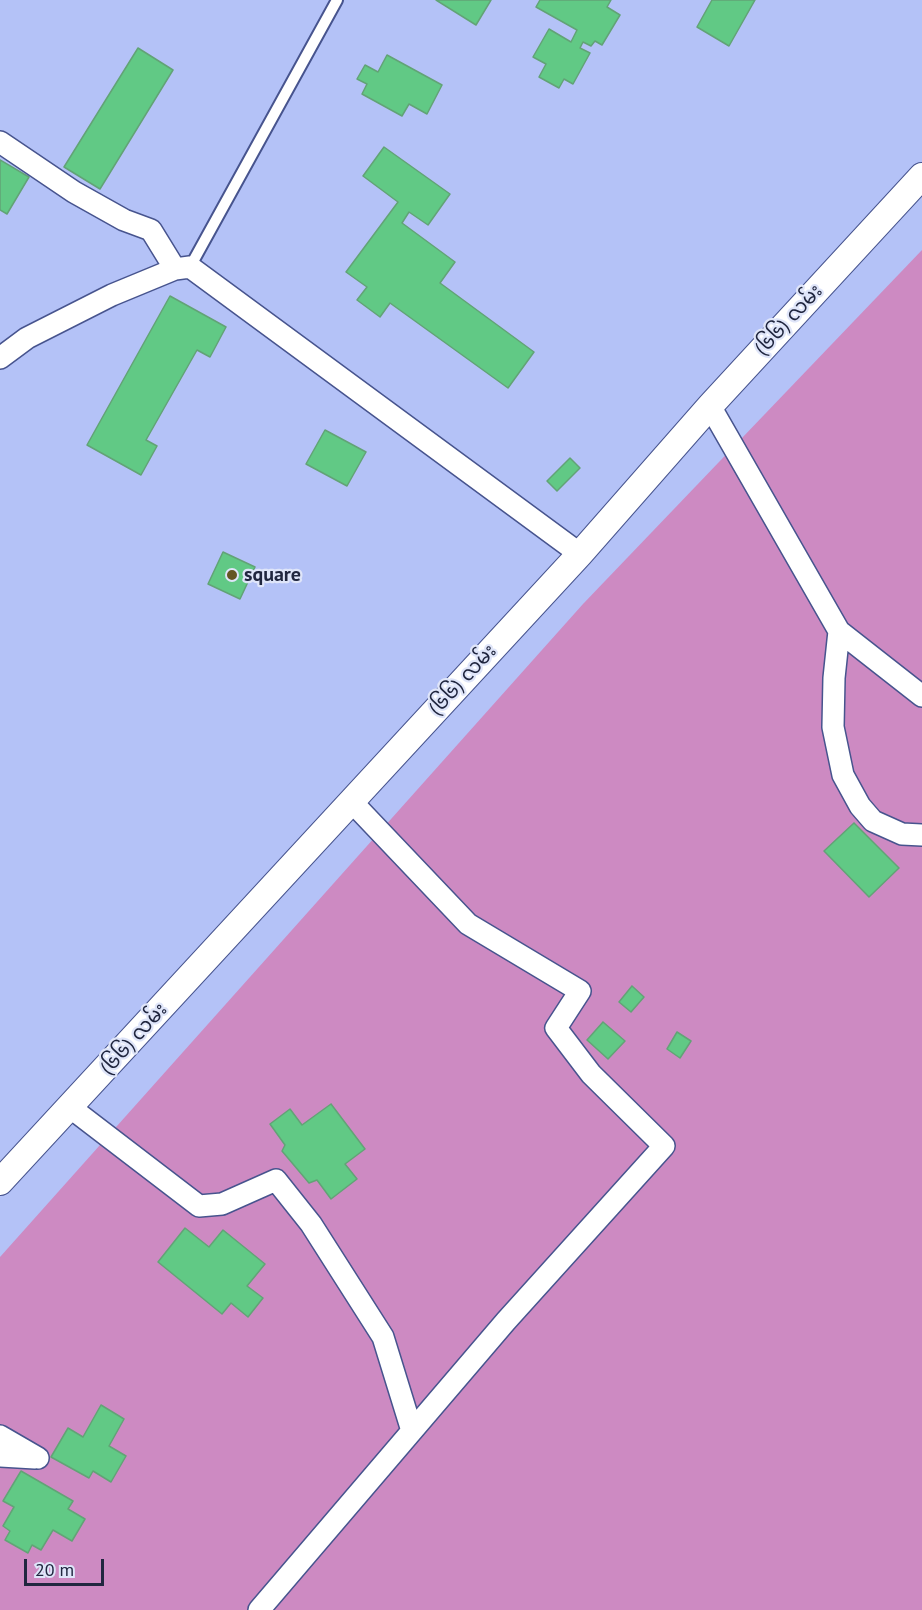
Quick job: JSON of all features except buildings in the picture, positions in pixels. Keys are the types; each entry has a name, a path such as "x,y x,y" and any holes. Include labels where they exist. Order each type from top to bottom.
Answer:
{"street":[{"path":"0,142 43,173 94,203 124,220 151,230 182,268 580,554"},
{"name":"(၆၆) လမ်း","path":"0,1182 71,1108 580,554 710,406 922,176"},
{"path":"0,358 27,338 112,295 182,268"},
{"path":"710,406 839,631 922,696"},
{"path":"839,631 834,678 833,727 843,775 860,806 873,821 902,834 922,835"},
{"path":"259,1610 506,1321 664,1146 591,1074 556,1028 580,991 468,924 351,801"},
{"path":"71,1108 199,1206 222,1204 276,1180 311,1224 382,1337 412,1431"},
{"path":"0,1436 38,1458 0,1456"}],"lane":[{"path":"182,268 337,0"}],"shaded area":[{"path":"922,250 922,1610 0,1610 0,1257 583,604"}],"place":[{"name":"square","path":"232,575"}]}
